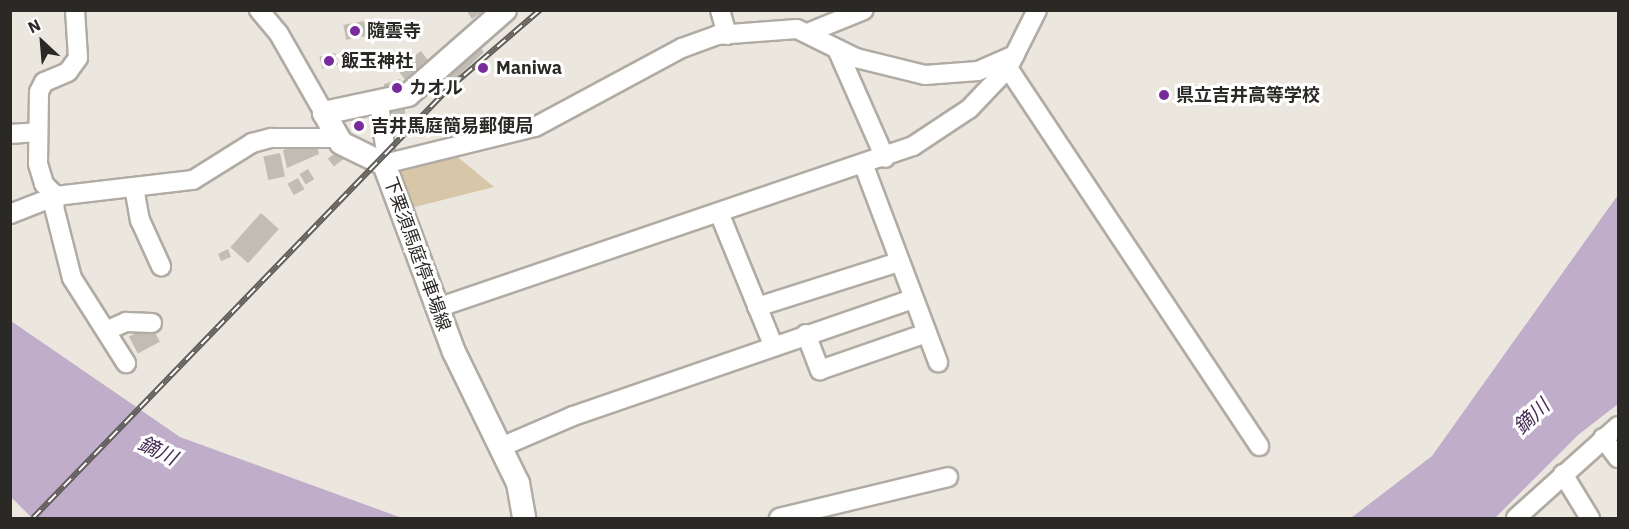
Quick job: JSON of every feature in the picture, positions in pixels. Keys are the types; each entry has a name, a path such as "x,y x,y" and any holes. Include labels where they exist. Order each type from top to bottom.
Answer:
{"main road":[{"path":"336,138 324,112 379,104 421,87 505,10"},
{"name":"下栗須馬庭停車場線","path":"336,138 384,155 437,308 518,483 526,518"}],"street":[{"path":"56,196 44,184 38,164 37,132 41,85 68,72 78,58 75,10"},
{"path":"258,10 279,34 324,112"},
{"path":"720,10 728,35"},
{"path":"810,32 864,10"},
{"path":"437,308 885,158 969,109 1012,61 1037,10"},
{"path":"379,104 384,155 535,128 682,48 728,35 781,27 810,32 837,49 875,65 925,75 978,71 1012,61"},
{"path":"837,49 885,158"},
{"path":"1012,61 1259,446"},
{"path":"10,134 37,132"},
{"path":"10,214 56,196 193,180 252,143 271,138 336,138"},
{"path":"864,166 938,362"},
{"path":"134,187 140,220 161,267"},
{"path":"56,196 54,207 72,278 108,330 126,363"},
{"path":"720,215 773,345"},
{"path":"757,307 899,262"},
{"path":"501,447 773,345 913,299"},
{"path":"108,330 126,322 152,323"},
{"path":"806,334 820,370 927,333"},
{"path":"1520,517 1563,474 1618,426"},
{"path":"1603,438 1618,458"},
{"path":"1563,474 1590,519"},
{"path":"779,519 948,477"}],"shaded area":[{"path":"454,154 494,187 407,209 394,167"}],"water":[{"name":"鏑川","path":"1618,195 1618,404 1578,435 1495,518 1351,518 1432,456"},
{"name":"鏑川","path":"11,321 180,437 402,518 32,518 11,497"}],"building":[{"path":"466,10 485,10 472,19"},
{"name":"隨雲寺","path":"364,21 367,36 346,40 343,25"},
{"path":"475,42 484,52 451,83 446,77 453,71 449,67"},
{"path":"421,51 434,68 410,86 397,69"},
{"name":"飯玉神社","path":"335,53 338,65 322,69 319,57"},
{"path":"400,79 403,88 387,93 384,84"},
{"path":"405,103 405,123 391,133 386,107"},
{"path":"317,142 319,154 287,168 283,150"},
{"path":"343,147 349,155 334,166 328,158"},
{"path":"280,153 285,176 268,180 263,157"},
{"path":"308,169 314,179 306,184 299,174"},
{"path":"298,178 304,189 294,195 288,184"},
{"path":"261,213 279,229 248,263 230,247"},
{"path":"228,249 231,257 221,261 218,254"},
{"path":"151,325 160,342 138,354 129,337"}],"railway":[{"path":"33,518 447,90 540,10"}],"place":[{"name":"隨雲寺","path":"355,31"},
{"name":"飯玉神社","path":"329,61"},
{"name":"Maniwa","path":"483,68"},
{"name":"カオル","path":"397,88"},
{"name":"県立吉井高等学校","path":"1164,95"},
{"name":"吉井馬庭簡易郵便局","path":"359,126"}]}
